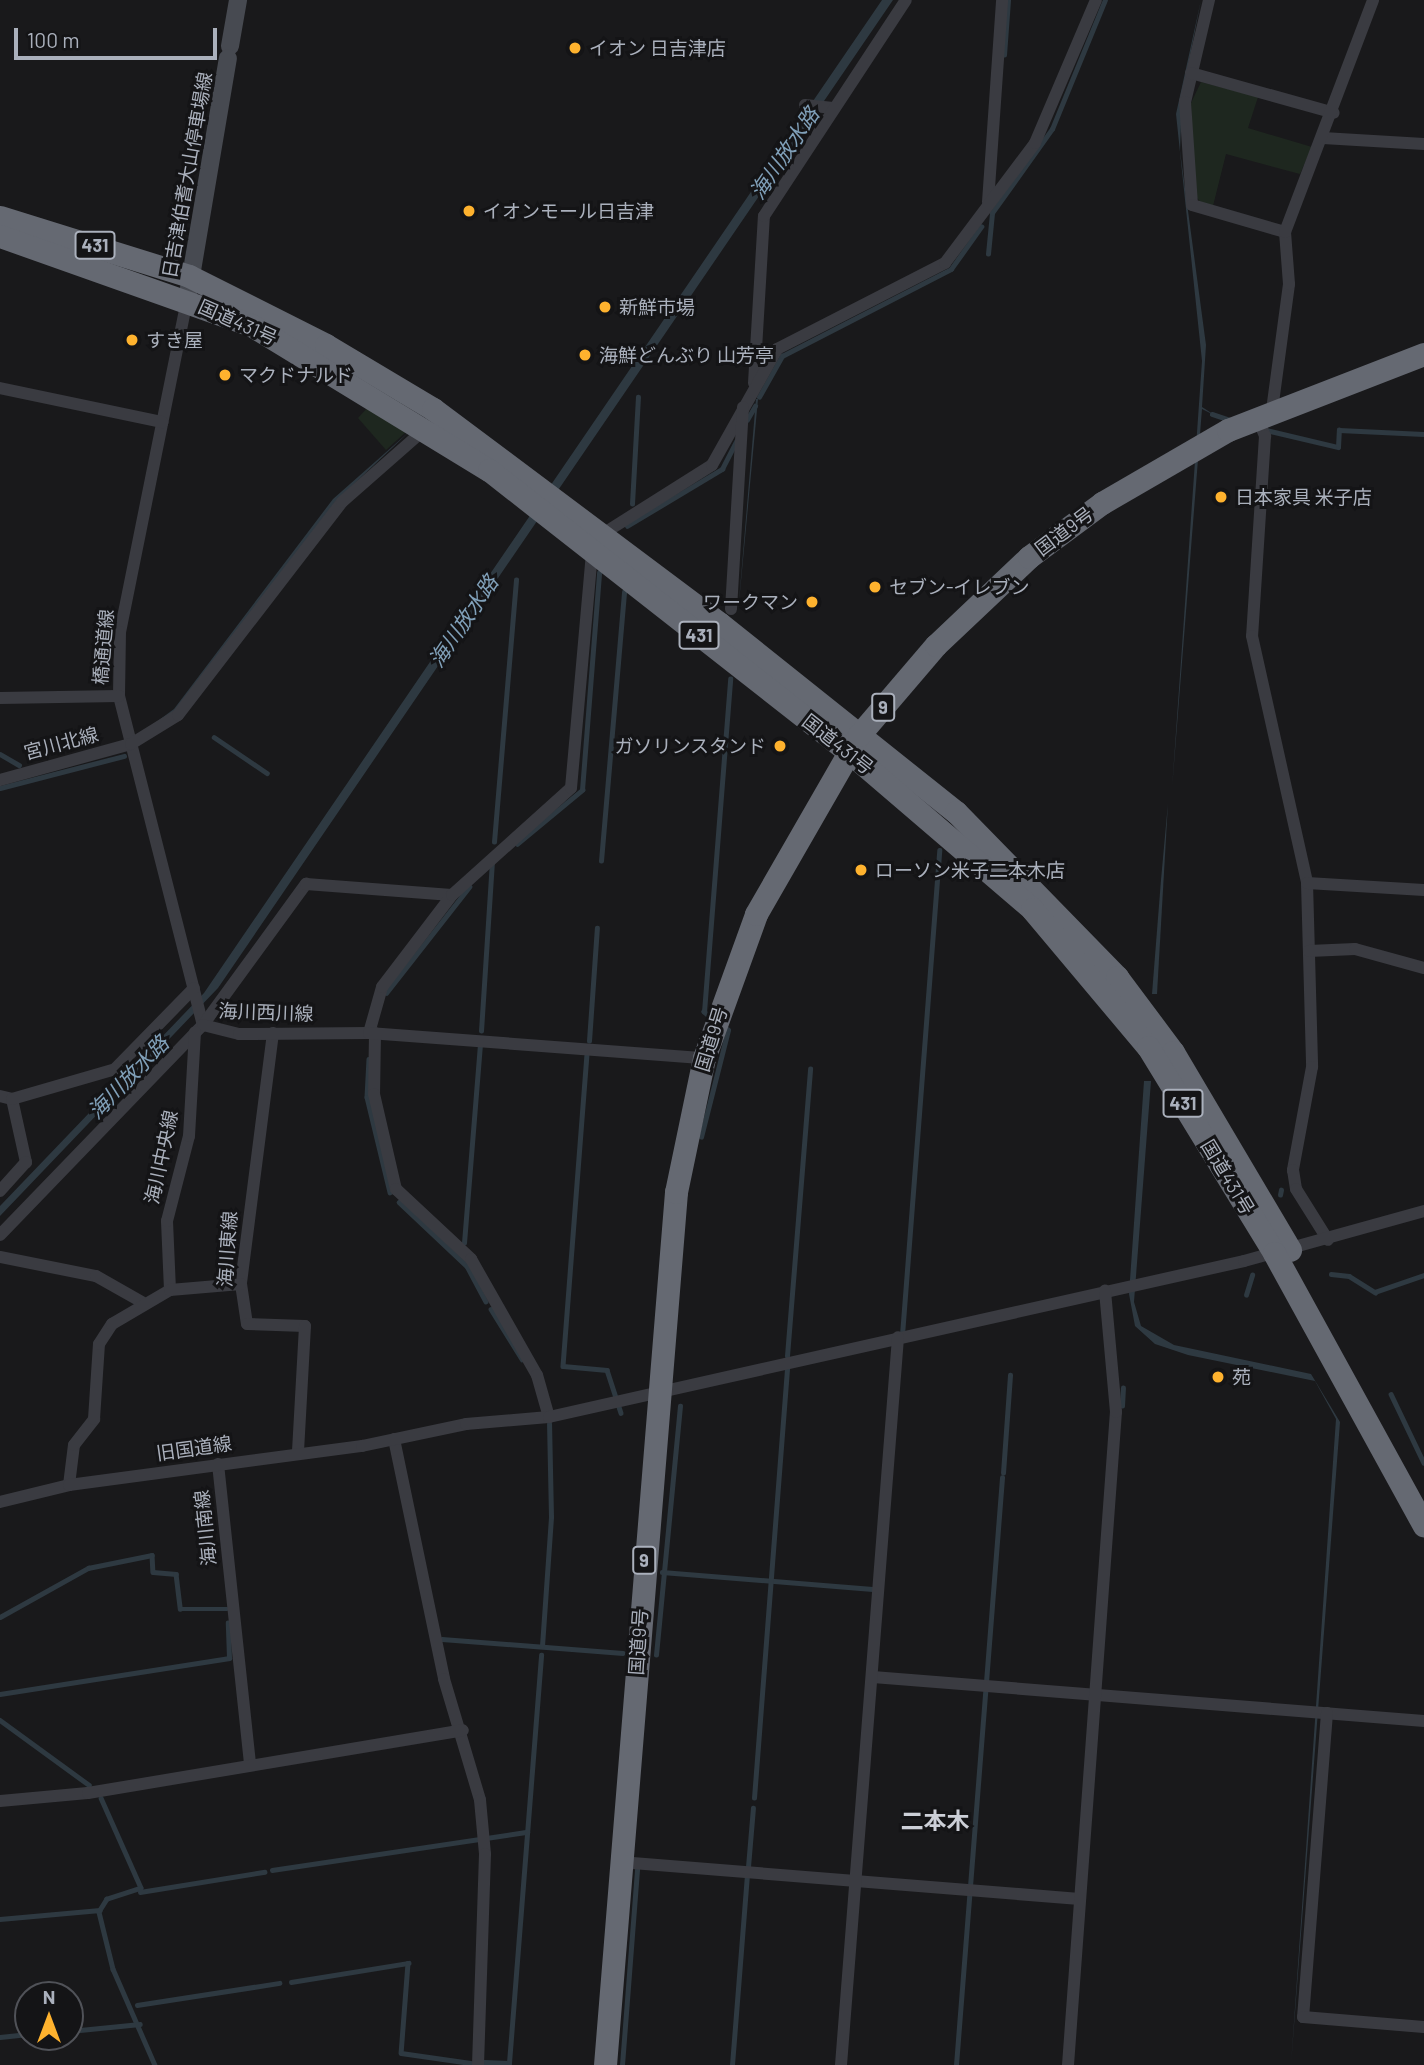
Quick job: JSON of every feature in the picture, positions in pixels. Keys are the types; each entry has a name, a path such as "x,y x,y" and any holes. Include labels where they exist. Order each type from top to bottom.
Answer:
{"highway":[{"name":"国道431号","path":"0,217 189,276 326,345 433,409 533,494 854,744 957,812 1117,978 1173,1052 1282,1251 1424,1496"},
{"name":"国道431号","path":"0,236 187,300 316,360 533,494"},
{"name":"国道9号","path":"605,2065 657,1394 676,1192 704,1058 756,914 854,744 936,645 1029,557 1185,454 1208,442 1265,413 1424,354"},
{"name":"国道431号","path":"1282,1251 1424,1526"}],"main road":[{"name":"日吉津伯耆大山停車場線","path":"187,300 238,0"}],"street":[{"path":"754,386 764,215 830,108 906,0"},
{"path":"988,204 1002,0"},
{"path":"549,1417 537,1375 471,1259 396,1189 374,1094 372,1033 382,987 452,895 572,788 596,543 712,464 776,349 945,263 1054,106 1096,0"},
{"path":"1209,0 1191,73 1183,134 1192,205 1284,232"},
{"path":"1328,1240 1296,1189 1293,1170 1312,1066 1307,883 1252,636 1265,413 1289,284 1284,232 1334,113 1373,0"},
{"path":"1191,73 1334,113"},
{"path":"805,105 830,108"},
{"path":"1323,138 1424,144"},
{"name":"橋通道線","path":"187,300 120,632 119,696 195,991 200,1024"},
{"path":"0,388 162,422"},
{"path":"730,609 743,407"},
{"name":"宮川北線","path":"0,780 131,744 178,715 342,502 425,429"},
{"path":"0,698 119,696"},
{"path":"1307,883 1424,890"},
{"path":"200,1024 306,884 452,895"},
{"path":"1309,951 1355,949 1424,968"},
{"path":"0,1191 26,1162 6,1097 114,1069 195,991"},
{"name":"海川西川線","path":"0,1235 200,1024 215,1032 372,1033 704,1058"},
{"name":"海川中央線","path":"170,1290 167,1221 189,1136 200,1024"},
{"name":"海川東線","path":"273,1033 241,1284 247,1324 305,1326 298,1452"},
{"name":"旧国道線","path":"0,1502 69,1485 394,1439 466,1424 549,1417 1282,1251 1424,1211"},
{"path":"0,1257 96,1276 142,1302"},
{"path":"69,1485 74,1445 96,1412 99,1344 112,1324 142,1302 170,1290 241,1284"},
{"path":"1068,2065 1097,1695 1118,1377 1105,1290"},
{"path":"841,2065 898,1337"},
{"path":"394,1439 441,1667 463,1730 485,1852 478,2065"},
{"name":"海川南線","path":"218,1464 250,1761"},
{"path":"873,1677 1424,1721"},
{"path":"1320,1713 1303,2017 1424,2028"},
{"path":"0,1801 88,1793 250,1761 463,1730"},
{"path":"620,1862 1080,1899"}],"shaded area":[{"path":"1201,82 1258,97 1248,128 1312,147 1300,174 1226,154 1213,206 1201,203 1195,195 1191,103"},
{"path":"368,407 407,431 386,450 358,418"}],"water":[{"name":"海川放水路","path":"882,0 893,0 218,988 0,1216 0,1206 204,993"},
{"path":"1201,0 1182,97 1180,151 1206,345 1202,407 1216,416 1202,409 1172,789 1202,361 1176,114"},
{"path":"756,399 758,399 738,613"},
{"path":"410,431 336,501 175,712 144,731 174,709 333,499"},
{"path":"1168,803 1157,994 1152,994 1161,880"},
{"path":"1144,1081 1151,1081 1134,1302 1141,1326 1174,1345 1311,1374 1340,1422 1291,2065 1336,1419 1315,1381 1188,1355 1155,1344 1135,1326 1129,1294"}],"waterway":[{"path":"1004,55 1008,0"},
{"path":"988,254 992,213 1052,129 1105,0"},
{"path":"759,397 782,356 951,269 981,227"},
{"path":"632,504 638,397"},
{"path":"747,420 755,406"},
{"path":"1212,414 1230,420"},
{"path":"1266,430 1338,447 1339,430 1424,434"},
{"path":"627,526 722,469 736,441"},
{"path":"517,844 582,790 599,573"},
{"path":"494,842 516,580"},
{"path":"601,861 624,592"},
{"path":"712,1019 704,1012 730,679"},
{"path":"214,737 267,773"},
{"path":"0,754 19,765"},
{"path":"0,788 124,756"},
{"path":"902,1335 939,850"},
{"path":"481,1031 492,863"},
{"path":"386,993 469,887"},
{"path":"589,1041 597,928"},
{"path":"701,1137 728,1030 722,1026"},
{"path":"464,1243 480,1045"},
{"path":"587,1054 563,1366 607,1370 621,1413"},
{"path":"369,1059 367,1097 390,1192"},
{"path":"787,1356 810,1069"},
{"path":"1280,1195 1281,1190"},
{"path":"399,1202 467,1266 486,1301"},
{"path":"1331,1274 1349,1276 1375,1292 1424,1275"},
{"path":"1246,1295 1252,1275"},
{"path":"491,1309 522,1359"},
{"path":"754,1798 787,1369"},
{"path":"1003,1473 1010,1375"},
{"path":"1122,1406 1123,1388"},
{"path":"1391,1394 1424,1463"},
{"path":"656,1655 680,1406"},
{"path":"542,1646 551,1517 549,1424"},
{"path":"956,2065 1002,1478"},
{"path":"0,1617 88,1568 152,1555 153,1572 176,1574 180,1609 227,1609"},
{"path":"662,1572 875,1589"},
{"path":"0,1694 229,1658 228,1623"},
{"path":"442,1639 622,1653"},
{"path":"484,2062 509,2063 541,1655"},
{"path":"0,1720 89,1785"},
{"path":"101,1798 141,1888 107,1899 99,1912 113,1969 155,2065"},
{"path":"748,1867 753,1808"},
{"path":"272,1870 527,1832"},
{"path":"622,2065 637,1868"},
{"path":"140,1892 264,1872"},
{"path":"732,2065 747,1876"},
{"path":"0,1919 100,1910"},
{"path":"291,1982 408,1963 401,2053 470,2063"},
{"path":"137,2005 279,1983"},
{"path":"84,2030 140,2024"},
{"path":"0,2037 14,2036"}],"place":[{"name":"イオン 日吉津店","path":"575,48"},
{"name":"イオンモール日吉津","path":"469,211"},
{"name":"新鮮市場","path":"605,307"},
{"name":"すき屋","path":"132,340"},
{"name":"海鮮どんぶり 山芳亭","path":"585,355"},
{"name":"マクドナルド","path":"225,375"},
{"name":"日本家具 米子店","path":"1221,497"},
{"name":"セブン-イレブン","path":"875,587"},
{"name":"ワークマン","path":"812,602"},
{"name":"ガソリンスタンド","path":"780,746"},
{"name":"ローソン米子二本木店","path":"861,870"},
{"name":"苑","path":"1218,1377"}],"district":[{"name":"二本木","path":"935,1820"}]}
